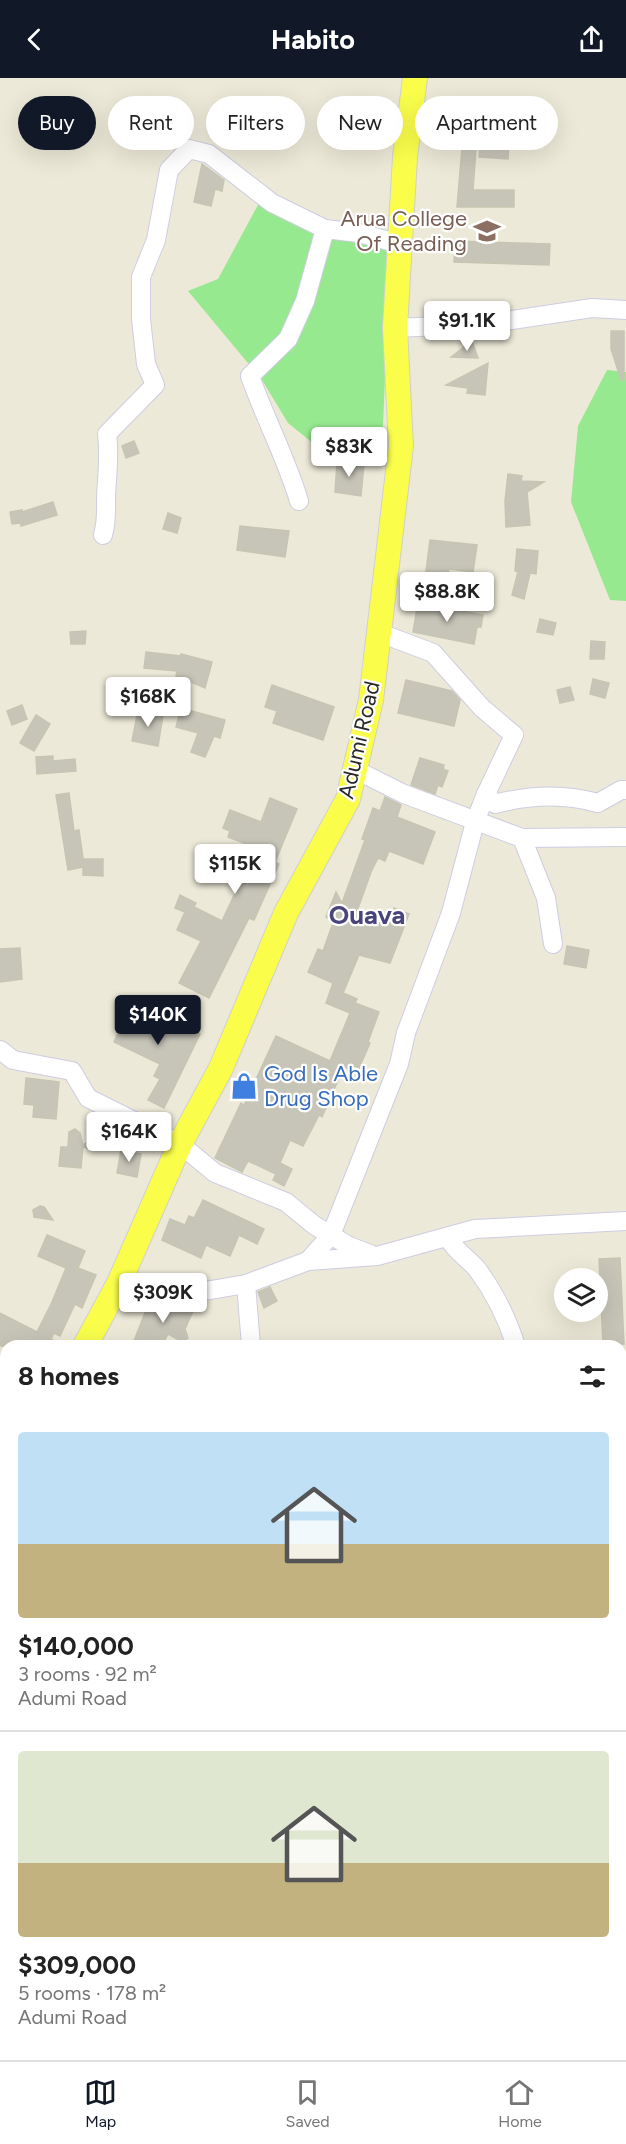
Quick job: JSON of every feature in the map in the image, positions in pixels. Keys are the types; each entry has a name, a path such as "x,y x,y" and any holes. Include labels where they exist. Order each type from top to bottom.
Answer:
{"main road":[{"name":"Adumi Road","path":"88,1340 119,1283 180,1144 221,1068 286,913 348,799 371,700 401,446 395,328 405,157 415,78"}],"street":[{"path":"103,535 108,521 106,496 110,461 107,434 155,385 146,364 141,319 141,277 156,240 170,170 189,149 209,154 272,203 325,229 359,232 400,244"},
{"path":"299,501 280,443 263,413 250,376 288,339 305,301 325,229"},
{"path":"395,328 484,324 592,308 626,310"},
{"path":"308,1261 331,1235 399,1064 406,1033 451,913 475,822 514,735 482,708 433,653 380,633"},
{"path":"354,769 404,794 522,838 626,837"},
{"path":"486,794 495,804 524,796 571,796 597,803 621,790 626,790"},
{"path":"522,838 546,898 553,944"},
{"path":"0,1050 14,1060 72,1071 88,1098 180,1144 215,1173 286,1202 349,1246 377,1256"},
{"path":"119,1283 199,1292 246,1284 308,1261 377,1256 475,1229 626,1221"},
{"path":"448,1238 455,1250 475,1267 491,1290 508,1320 514,1340"},
{"path":"246,1284 251,1340"}],"green space":[{"path":"259,203 309,229 353,227 390,251 382,452 370,459 314,444 288,423 262,380 188,291 218,279"},
{"path":"607,370 626,372 626,601 610,600 571,502 578,426"}],"building":[{"path":"462,150 476,150 473,190 514,190 514,207 457,207"},
{"path":"479,150 509,150 508,159 479,157"},
{"path":"202,164 224,180 222,191 215,189 211,206 194,202"},
{"path":"455,241 550,244 549,265 454,262"},
{"path":"611,331 624,331 624,380 621,380 611,349"},
{"path":"472,341 478,358 451,357"},
{"path":"488,363 485,395 467,393 468,388 446,385"},
{"path":"134,441 139,453 126,458 122,446"},
{"path":"337,462 364,464 361,496 335,492"},
{"path":"508,474 522,476 521,481 544,482 527,492 530,525 506,527 505,501"},
{"path":"53,502 57,515 21,526 21,523 12,524 10,512 22,510 22,512"},
{"path":"168,513 181,518 177,533 163,529"},
{"path":"240,526 289,531 285,557 237,550"},
{"path":"430,540 477,545 473,572 449,569 448,574 426,571"},
{"path":"517,549 538,551 536,574 530,573 524,599 512,595 518,572 515,571"},
{"path":"418,602 483,615 481,627 477,627 474,644 413,632"},
{"path":"540,619 556,623 553,635 537,632"},
{"path":"86,631 85,644 71,644 70,632"},
{"path":"591,641 605,642 604,659 590,659"},
{"path":"146,652 181,656 181,654 212,662 205,688 176,676 177,671 144,668"},
{"path":"593,679 609,683 605,698 590,694"},
{"path":"406,680 452,691 460,700 454,726 398,713"},
{"path":"272,685 334,707 323,740 273,723 277,711 265,707"},
{"path":"570,687 574,700 560,703 557,690"},
{"path":"22,705 27,719 12,725 7,711"},
{"path":"181,708 225,720 220,738 214,736 205,757 191,752 198,733 176,727"},
{"path":"138,710 163,715 158,746 132,741"},
{"path":"36,715 50,724 34,751 20,743"},
{"path":"53,756 53,761 75,759 76,771 37,774 36,757"},
{"path":"420,758 444,765 443,769 448,771 442,787 438,785 435,794 411,785"},
{"path":"69,793 74,831 79,830 84,865 84,859 103,859 103,876 83,875 83,867 68,870 56,795"},
{"path":"385,797 401,805 397,817 435,832 423,864 389,851 385,861 378,858 371,872 356,914 388,926 394,908 409,914 390,963 359,955 343,993 357,999 355,1003 379,1012 368,1042 370,1043 359,1068 351,1065 349,1069 344,1067 322,1117 319,1115 303,1146 290,1140 280,1163 292,1169 284,1186 273,1180 276,1174 248,1161 242,1172 215,1158 241,1103 244,1105 276,1036 330,1061 350,1013 326,1003 333,983 308,972 318,949 323,951 334,920 326,917 336,892 342,903 365,840 362,839 373,808 380,811"},
{"path":"270,798 297,809 275,862 279,864 254,920 249,918 209,998 179,983 201,941 177,930 185,912 175,908 180,895 196,903 194,907 222,921 243,876 236,873 249,845 228,837 230,831 223,828 230,810 261,822"},
{"path":"567,946 589,950 586,968 564,964"},
{"path":"20,948 22,979 0,982 0,949"},
{"path":"133,1001 200,1034 164,1108 148,1100 160,1079 154,1076 160,1064 114,1042"},
{"path":"26,1078 59,1082 56,1119 33,1117 34,1105 24,1104"},
{"path":"75,1129 80,1133 83,1145 97,1137 106,1147 97,1150 83,1147 81,1168 59,1166 61,1147 68,1147 69,1132"},
{"path":"121,1150 141,1154 137,1177 117,1173"},
{"path":"203,1200 264,1229 257,1244 239,1235 230,1256 206,1245 201,1258 162,1240 170,1219 185,1225 189,1216 194,1218"},
{"path":"40,1206 44,1207 53,1220 34,1217 33,1210"},
{"path":"47,1235 85,1251 78,1268 96,1275 82,1308 75,1304 60,1336 54,1333 51,1339 53,1340 0,1340 0,1313 37,1332 52,1302 66,1268 38,1256"},
{"path":"620,1258 624,1340 603,1340 602,1322 608,1322 608,1268 599,1268 599,1259"},
{"path":"270,1287 277,1301 264,1308 258,1292"},
{"path":"165,1299 194,1309 185,1329 188,1338 179,1340 168,1334 165,1340 134,1340 148,1305"}],"place":[{"name":"Arua College Of Reading","path":"487,231"},
{"name":"God Is Able Drug Shop","path":"244,1086"}],"district":[{"name":"Ouava","path":"367,915"}]}
